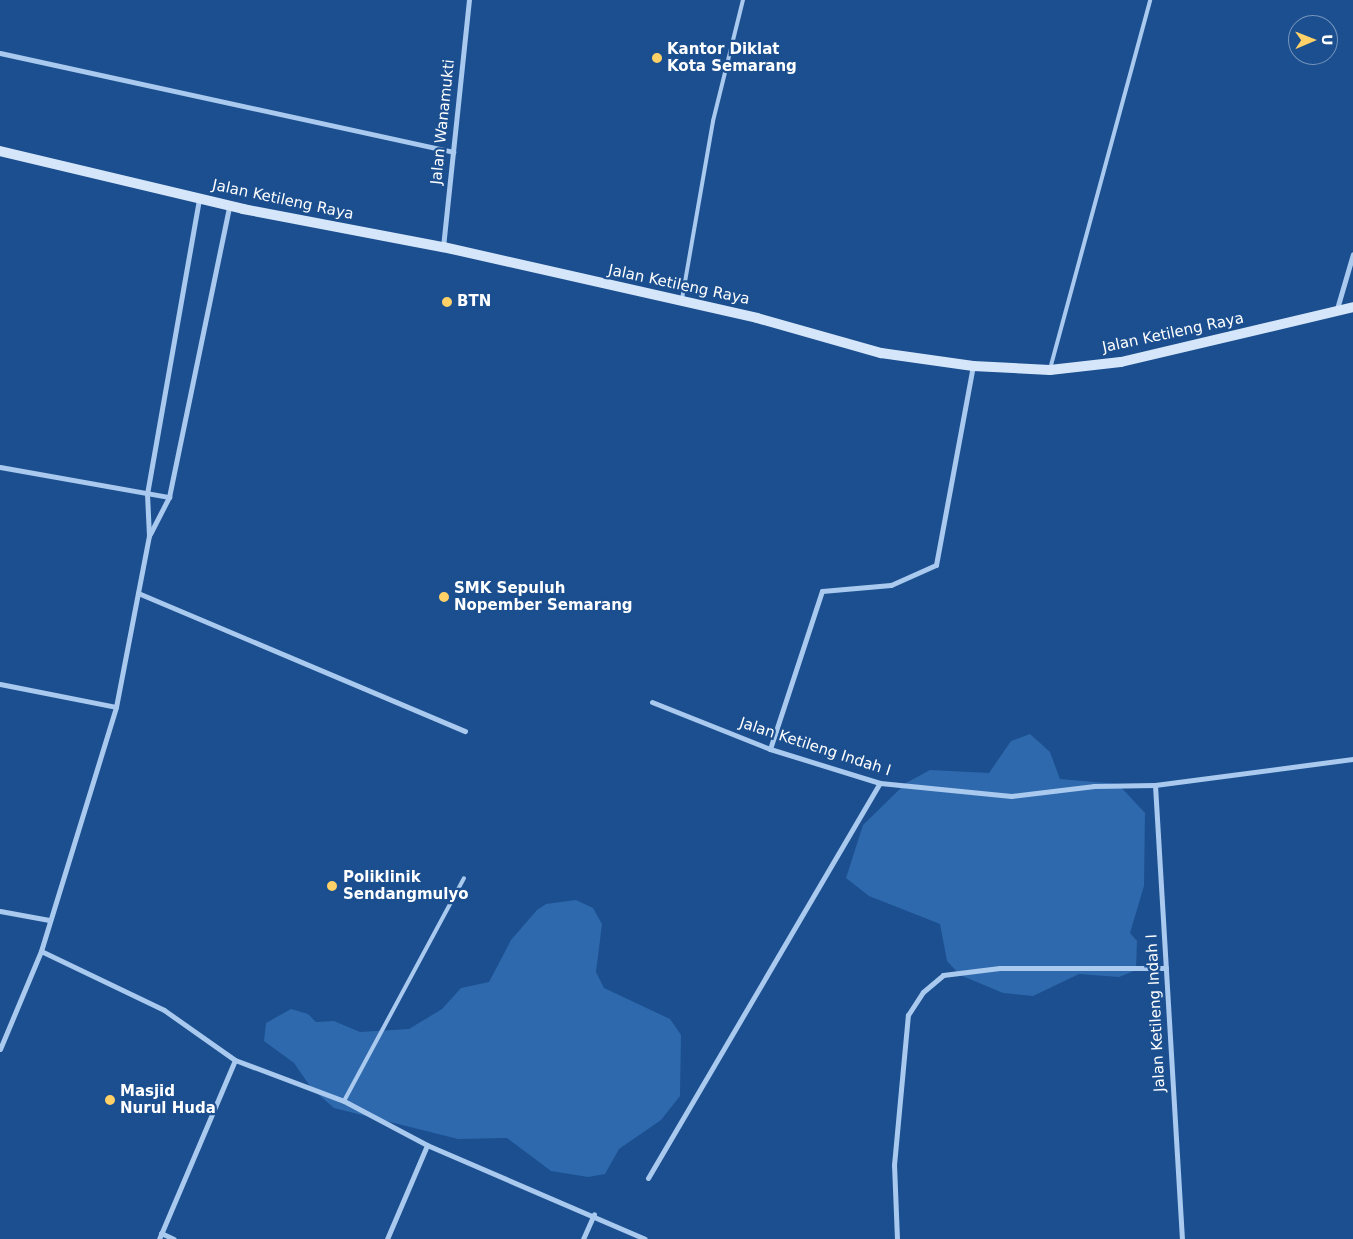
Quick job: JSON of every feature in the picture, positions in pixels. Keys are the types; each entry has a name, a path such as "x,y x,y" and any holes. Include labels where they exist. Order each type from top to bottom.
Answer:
{"main road":[{"name":"Jalan Ketileng Raya","path":"0,151 230,205 443,247 682,301 881,353 973,366 1050,370 1121,362 1353,307"}],"street":[{"name":"Jalan Wanamukti","path":"443,247 469,0"},
{"path":"0,53 453,152"},
{"path":"0,1049 41,951 116,707 149,536 147,494 199,198"},
{"path":"149,536 168,497 230,205"},
{"path":"1336,312 1353,254"},
{"path":"770,749 822,591 891,585 936,565 973,366"},
{"path":"0,467 168,497"},
{"path":"138,593 465,731"},
{"path":"0,684 116,707"},
{"name":"Jalan Ketileng Indah I","path":"652,702 770,749 880,783 1010,796 1094,786 1156,785 1353,759"},
{"path":"648,1178 880,783"},
{"name":"Jalan Ketileng Indah I","path":"1156,785 1182,1239"},
{"path":"0,911 49,920"},
{"path":"41,951 164,1010 235,1060 344,1101 427,1145 594,1214 645,1239"},
{"path":"897,1239 894,1165 908,1015 923,992 944,975 1000,968 1166,968"},
{"path":"174,1239 160,1236 235,1060"},
{"path":"387,1239 427,1145"},
{"path":"584,1239 594,1214"}],"lane":[{"path":"682,301 713,121 744,0"},
{"path":"1050,370 1150,0"},
{"path":"344,1101 464,878"}],"shaded area":[{"path":"1030,734 1050,752 1060,779 1118,784 1145,813 1144,886 1130,933 1137,941 1136,970 1119,977 1079,974 1033,996 1003,993 960,975 947,961 940,924 869,896 846,878 863,825 906,783 930,770 989,773 1011,741"},
{"path":"576,900 593,908 602,924 596,972 604,988 670,1019 681,1035 680,1096 661,1120 619,1149 605,1174 588,1177 551,1171 507,1138 458,1139 334,1108 312,1089 294,1063 264,1041 266,1023 291,1009 308,1014 316,1022 334,1021 360,1032 409,1029 442,1009 461,988 489,982 511,940 537,910 546,904"}],"place":[{"name":"Kantor Diklat Kota Semarang","path":"657,58"},
{"name":"BTN","path":"447,302"},
{"name":"SMK Sepuluh Nopember Semarang","path":"444,597"},
{"name":"Poliklinik Sendangmulyo","path":"332,886"},
{"name":"Masjid Nurul Huda","path":"110,1100"}]}
